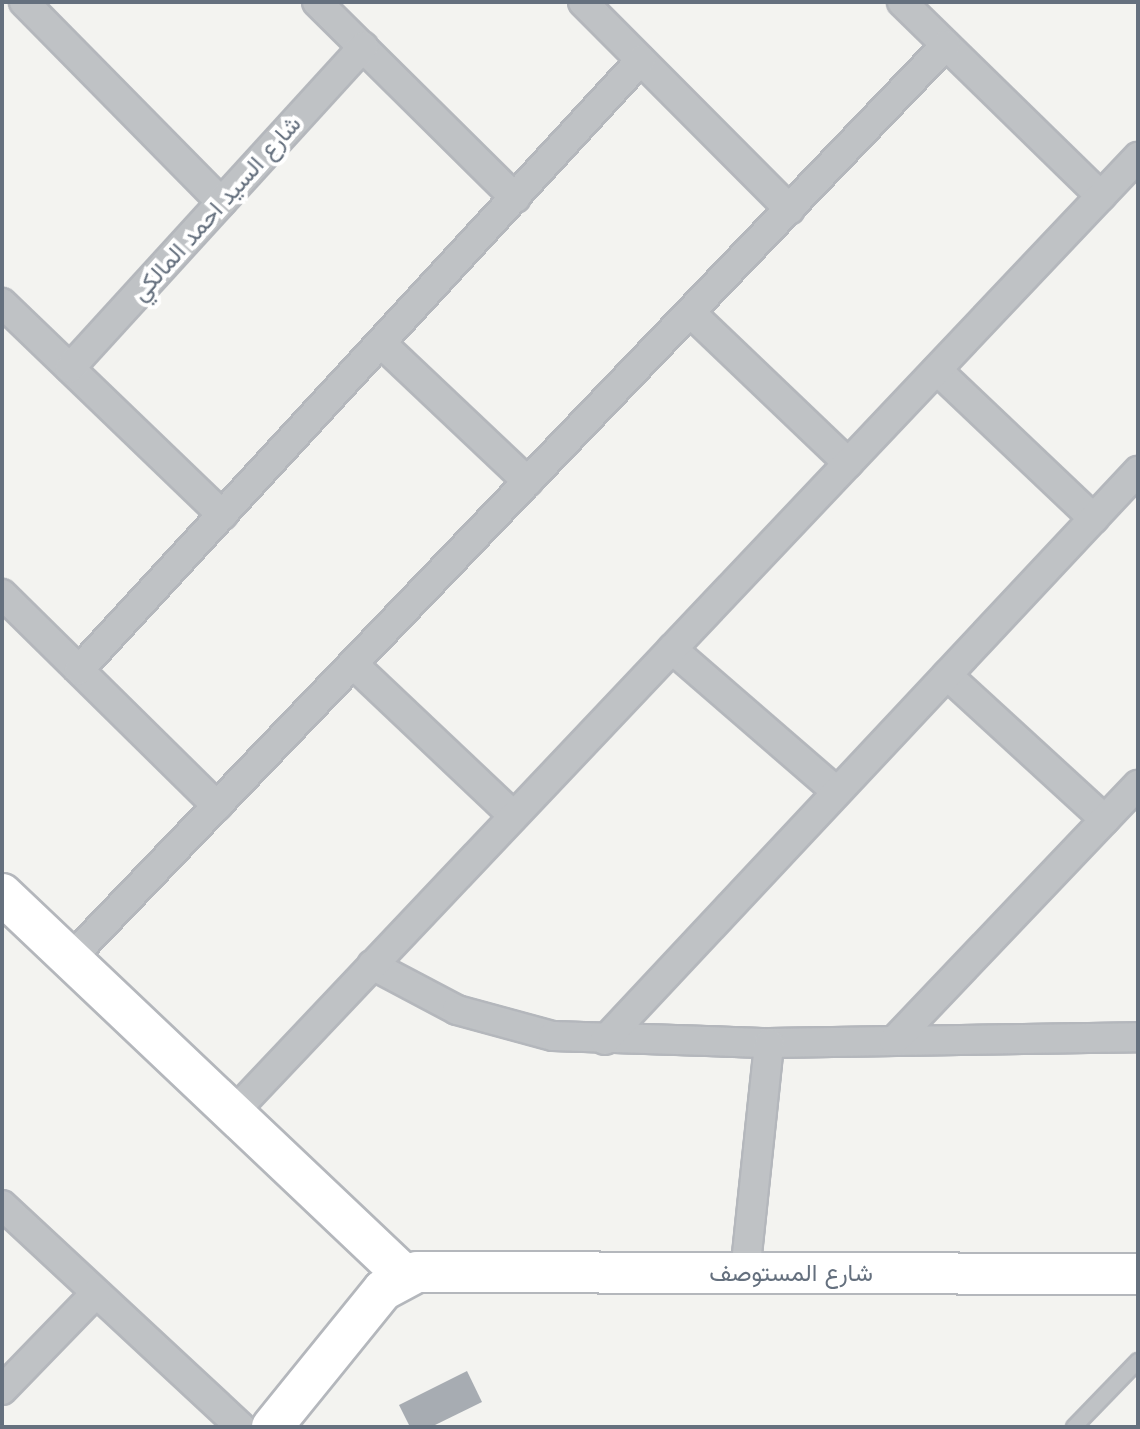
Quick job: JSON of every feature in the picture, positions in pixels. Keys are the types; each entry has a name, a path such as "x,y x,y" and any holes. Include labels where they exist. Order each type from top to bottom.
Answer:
{"street":[{"path":"24,2 221,202"},
{"path":"317,2 515,198"},
{"path":"583,2 790,210"},
{"path":"902,2 1101,196"},
{"path":"70,959 692,314 946,45"},
{"name":"شارع السيد احمد المالكي","path":"70,368 363,47"},
{"path":"79,670 641,60"},
{"path":"232,1114 1138,157"},
{"path":"2,303 222,515"},
{"path":"692,314 848,463"},
{"path":"381,343 528,482"},
{"path":"937,370 1094,519"},
{"path":"605,1040 1138,471"},
{"path":"2,594 217,806"},
{"path":"672,649 837,792"},
{"path":"353,664 514,816"},
{"path":"947,675 1105,820"},
{"path":"894,1041 1135,792"},
{"path":"2,894 232,1114 424,1274 383,1290 272,1427"},
{"path":"372,965 457,1010 504,1025 605,1040 769,1043 1138,1037"},
{"path":"745,1273 769,1043"},
{"path":"2,1205 241,1427"},
{"name":"شارع المستوصف","path":"424,1274 1138,1274"},
{"path":"2,1390 95,1294"}],"lane":[{"path":"1074,1427 1138,1361"}],"building":[{"path":"467,1371 482,1402 431,1427 410,1427 399,1405"}]}
